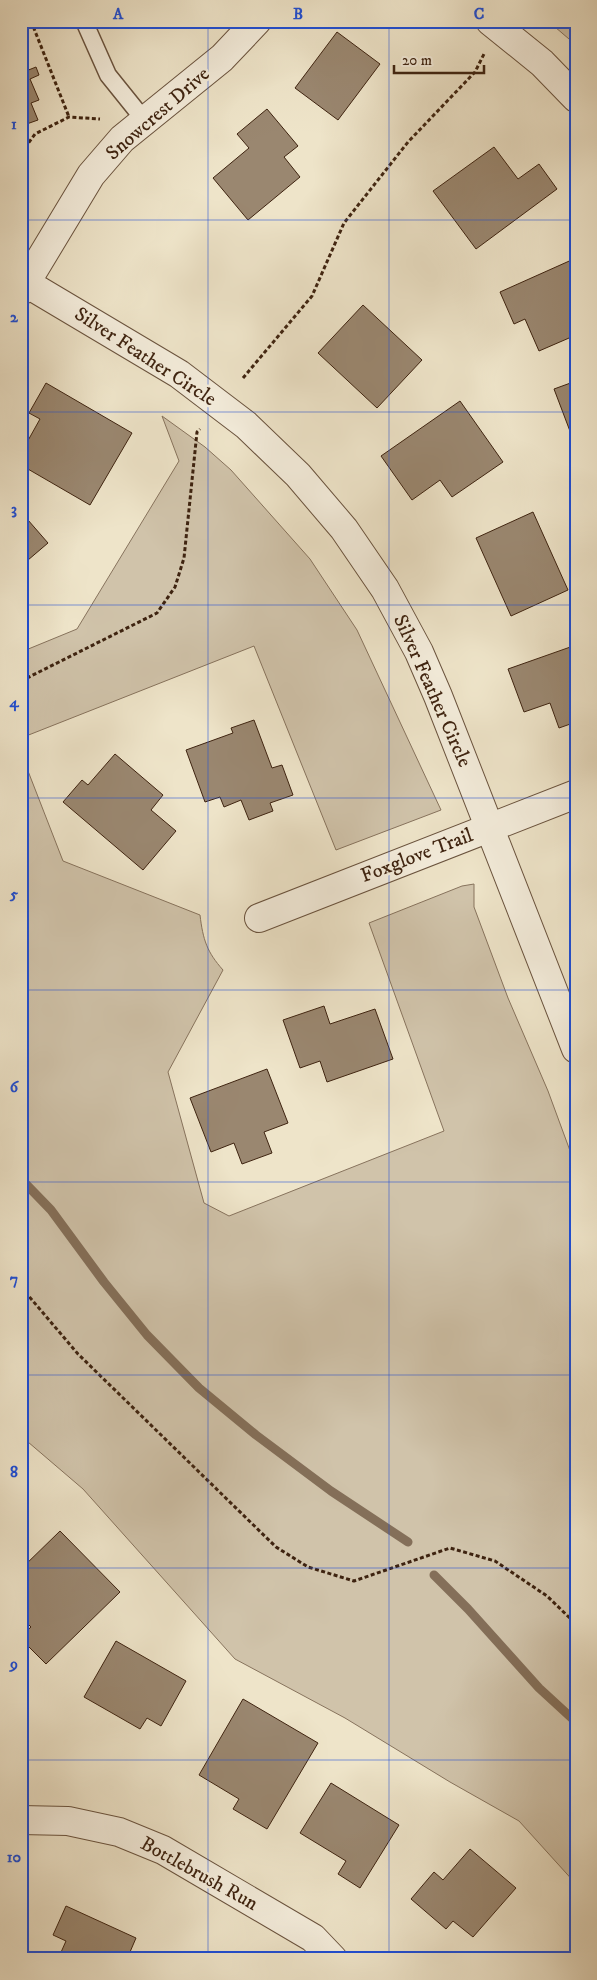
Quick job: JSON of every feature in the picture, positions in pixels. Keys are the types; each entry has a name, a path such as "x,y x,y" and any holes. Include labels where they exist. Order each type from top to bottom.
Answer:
{"street":[{"name":"Snowcrest Drive","path":"23,284 91,175 122,139 222,58 257,21"},
{"path":"494,24 542,63 576,98"},
{"name":"Silver Feather Circle","path":"23,284 179,374 246,425 298,474 344,529 385,589 419,652 576,1049"},
{"name":"Foxglove Trail","path":"259,918 576,794"},
{"name":"Bottlebrush Run","path":"21,1820 68,1821 119,1832 163,1850 313,1938 333,1959"}],"lane":[{"path":"84,21 108,75 145,121"}],"path":[{"path":"31,21 69,117"},
{"path":"243,378 312,296 344,223 408,142 475,72 494,24"},
{"path":"21,153 35,134 69,117 108,119"},
{"path":"21,681 157,614 175,587 184,558 196,432 200,429"},
{"path":"21,1287 78,1354 276,1547 308,1567 354,1581 450,1548 495,1562 547,1596 576,1624"}],"shaded area":[{"path":"548,21 576,21 576,45"},
{"path":"162,416 205,447 231,470 310,559 357,630 441,810 336,850 254,646 21,738 21,652 77,629 179,461"},
{"path":"21,753 63,861 200,915 207,945 223,970 168,1072 204,1203 229,1216 444,1131 369,923 462,886 474,884 474,907 508,998 548,1091 576,1167 576,1884 519,1821 450,1782 345,1718 235,1659 83,1489 21,1436"}],"building":[{"path":"337,32 380,64 338,120 295,88"},
{"path":"24,63 26,71 36,67 39,75 30,79 39,100 31,103 38,120 21,126 21,64"},
{"path":"267,109 298,146 284,157 300,177 248,220 213,178 249,148 237,134"},
{"path":"494,147 518,179 539,164 557,189 476,249 433,191"},
{"path":"576,258 576,315 574,316 576,335 539,351 525,319 514,324 500,292"},
{"path":"363,305 422,360 377,408 318,353"},
{"path":"576,381 576,447 554,389"},
{"path":"46,383 132,433 90,505 21,465 21,453 40,419 29,413"},
{"path":"460,401 503,462 452,497 440,480 412,500 381,456"},
{"path":"21,512 48,543 21,566"},
{"path":"533,512 568,590 511,616 476,538"},
{"path":"576,645 576,722 559,728 550,703 524,712 508,669"},
{"path":"254,720 272,768 282,765 293,795 270,803 273,811 249,820 241,800 224,807 220,797 205,802 186,750 233,733 231,728"},
{"path":"115,754 163,795 151,810 176,831 143,870 63,802 82,780 88,785"},
{"path":"324,1006 330,1024 375,1009 393,1059 327,1082 320,1061 300,1068 283,1020"},
{"path":"267,1069 288,1123 264,1132 272,1153 242,1164 234,1143 211,1152 190,1098"},
{"path":"60,1531 120,1592 46,1664 21,1639 21,1636 31,1627 21,1617 21,1569"},
{"path":"116,1641 186,1681 161,1726 147,1718 140,1729 84,1697"},
{"path":"243,1699 318,1743 267,1829 233,1809 239,1799 199,1775"},
{"path":"331,1783 399,1825 360,1888 338,1874 346,1861 300,1833"},
{"path":"470,1849 516,1888 473,1937 453,1921 446,1929 411,1899 434,1872 443,1880"},
{"path":"66,1906 136,1938 127,1959 58,1959 66,1941 53,1935"}],"waterway":[{"path":"21,1179 51,1210 104,1282 147,1335 199,1388 256,1435 331,1491 408,1542"},
{"path":"434,1575 468,1609 539,1688 576,1722"}]}
